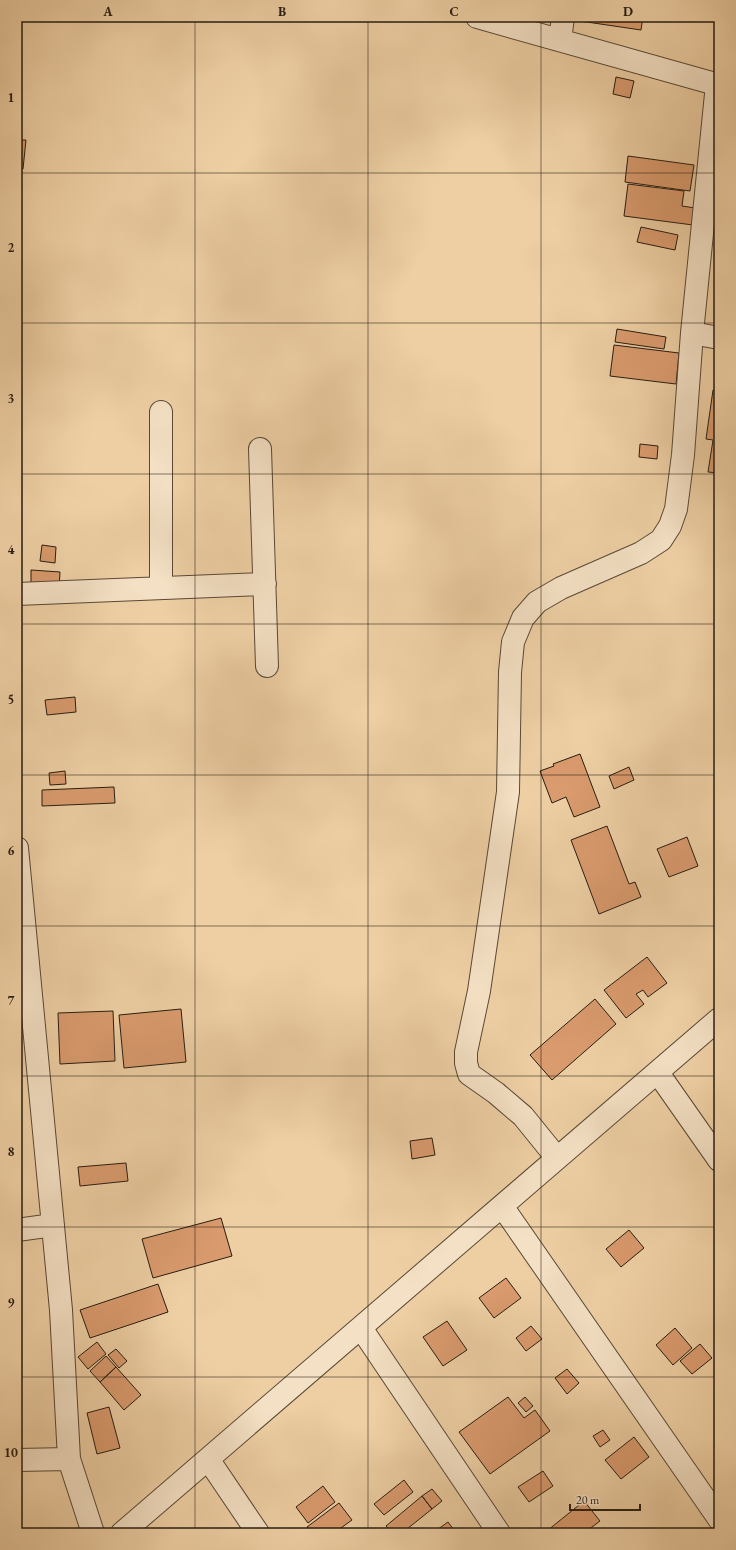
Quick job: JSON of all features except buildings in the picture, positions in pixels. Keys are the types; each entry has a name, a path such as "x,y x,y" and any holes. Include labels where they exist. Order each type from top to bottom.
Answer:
{"street":[{"path":"477,17 718,84 692,334 683,455 676,509 670,526 660,540 641,553 561,588 537,602 523,618 513,642 510,672 508,792 479,991 466,1052 466,1063 469,1074 496,1093 523,1116 557,1158"},
{"path":"560,40 563,17"},
{"path":"692,334 719,338"},
{"path":"161,412 161,588"},
{"path":"260,449 265,584 266,666"},
{"path":"17,594 265,584"},
{"path":"17,848 61,1310 69,1459 93,1533"},
{"path":"122,1533 719,1019"},
{"path":"658,1073 719,1160"},
{"path":"502,1206 719,1519"},
{"path":"17,1230 53,1225"},
{"path":"361,1328 499,1533"},
{"path":"17,1460 69,1459"},
{"path":"208,1459 258,1533"}]}
